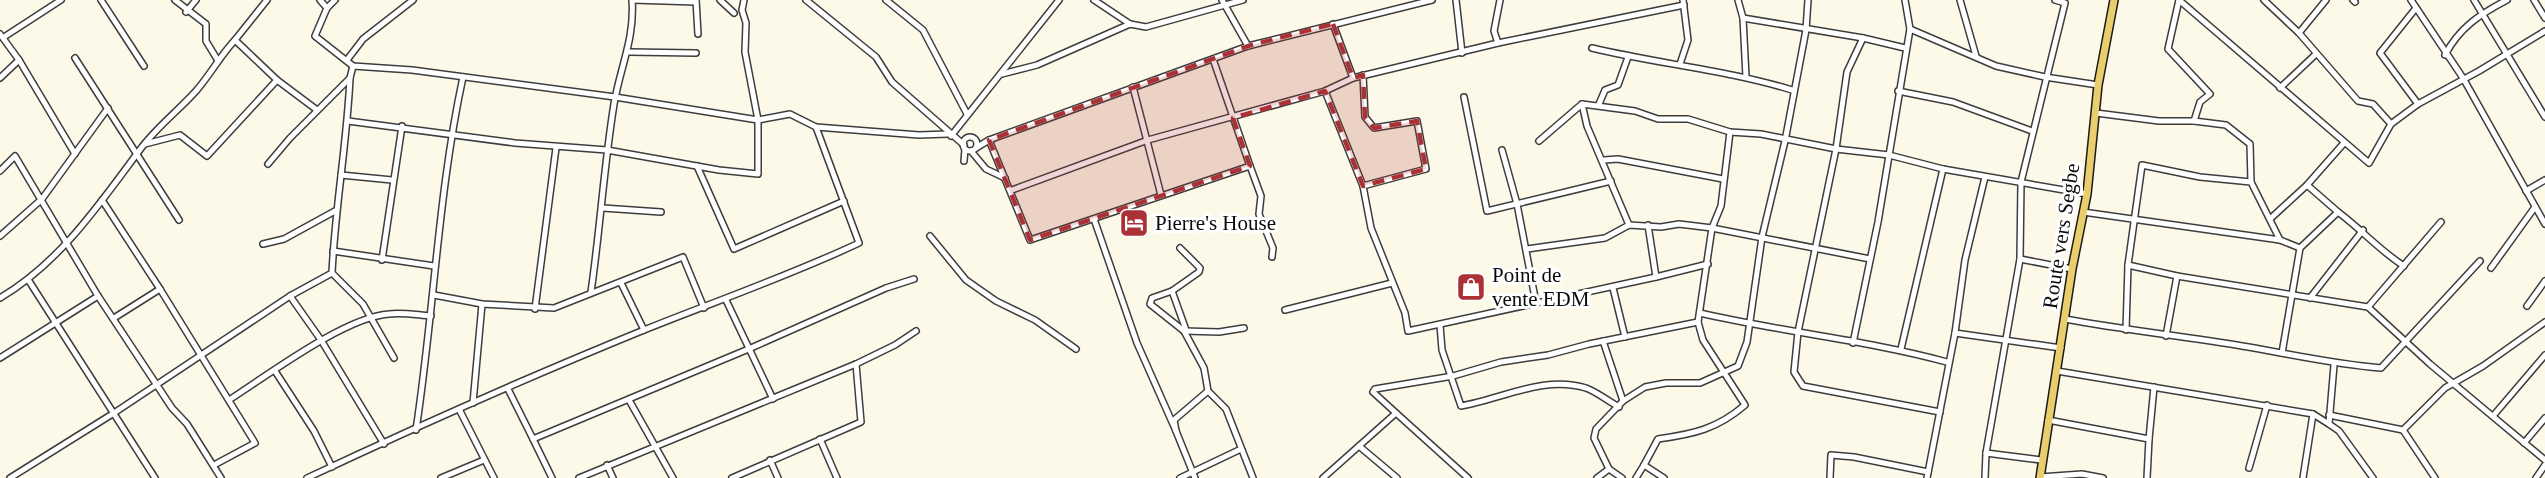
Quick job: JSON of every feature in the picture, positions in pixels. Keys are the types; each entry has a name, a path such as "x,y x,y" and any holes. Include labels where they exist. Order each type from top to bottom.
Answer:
{"main road":[{"name":"Route vers Segbe","path":"2040,478 2072,269 2087,194 2097,85 2114,0"}],"street":[{"path":"61,0 2,35 75,154"},
{"path":"101,0 144,66"},
{"path":"175,0 186,12 206,24 206,41 217,59"},
{"path":"186,12 196,0"},
{"path":"0,298 29,281 67,244 144,145 198,89 217,59 267,0"},
{"path":"320,0 327,8"},
{"path":"335,0 327,8 315,36 353,66 463,77 615,97 758,120 790,114 816,127 951,136"},
{"path":"348,60 363,39 413,0"},
{"path":"591,292 615,97 629,52 632,0 696,1 698,34"},
{"path":"720,0 734,13"},
{"path":"348,121 402,126 556,148 607,150 758,174 758,120 745,52 746,23 742,10 744,0"},
{"path":"807,0 876,57 892,82 951,136 968,146 986,169 1005,178"},
{"path":"886,0 923,30 968,114"},
{"path":"951,136 1059,0"},
{"path":"1094,0 1130,24 1146,27 1223,3 1243,0"},
{"path":"1390,0 1393,8"},
{"path":"968,146 1248,46 1432,0"},
{"path":"1456,0 1462,53"},
{"path":"1498,42 1494,31 1500,0"},
{"path":"1738,0 1743,18 1746,77"},
{"path":"1622,478 1609,469 1594,438 1596,429 1623,401 1645,387 1666,383 1700,383 1738,366 1747,342 1762,237 1785,141 1792,90 1806,30 1808,0"},
{"path":"1853,343 1889,156 1905,48 1910,29 1905,0"},
{"path":"1960,0 1976,56"},
{"path":"1985,478 1986,453 2020,259 2021,182 2065,3 2055,0"},
{"path":"2194,121 2200,102 2210,94 2168,49 2179,0 2369,163 2391,124 2418,104 2545,31"},
{"path":"2264,0 2299,33 2358,101 2373,104 2391,124"},
{"path":"2299,33 2326,0"},
{"path":"2411,0 2445,55 2463,78 2545,224"},
{"path":"2474,0 2545,117"},
{"path":"2445,55 2460,33 2482,13 2507,0"},
{"path":"2534,0 2545,18"},
{"path":"1223,3 1248,46"},
{"path":"1012,190 1148,140 1325,91 1363,75 1462,53 1498,42 1684,3 1688,40 1680,64"},
{"path":"2416,8 2380,53 2418,104"},
{"path":"1743,18 1863,38 1905,48"},
{"path":"1002,74 1037,65 1130,24"},
{"path":"1333,24 1353,78"},
{"path":"1910,29 1996,66 2097,85"},
{"path":"1863,38 1847,72 1836,149 1798,332 1794,372 1803,386 1940,412"},
{"path":"235,40 277,80 317,110"},
{"path":"1592,48 1628,57 1746,77 1792,90"},
{"path":"629,52 696,53"},
{"path":"2280,88 2316,54"},
{"path":"1599,104 1605,90 1618,85 1628,57"},
{"path":"75,58 179,220"},
{"path":"1213,58 1261,196 1259,214 1273,248 1272,257"},
{"path":"0,78 19,60"},
{"path":"353,66 350,78 348,121 335,211 332,273 363,304 394,358"},
{"path":"1363,75 1367,120 1374,128 1417,121 1426,169 1363,186"},
{"path":"416,430 434,294 434,266 450,134 463,77"},
{"path":"268,164 317,110 350,78"},
{"path":"144,145 180,135 207,156 277,80"},
{"path":"1133,87 1161,195"},
{"path":"1325,91 1363,186 1371,228 1405,313 1408,332 1613,288 1708,264"},
{"path":"1898,91 1953,102 2032,130"},
{"path":"1464,98 1487,211 1611,181"},
{"path":"1582,104 1587,126 1604,160 1629,225"},
{"path":"1539,141 1582,104 1599,104 1635,111 1658,120 1688,119 1730,132 1761,134 1785,141 1889,156 1943,169 2087,194"},
{"path":"0,236 42,199 108,108"},
{"path":"2096,113 2159,121 2194,121 2226,125 2250,144 2251,182 2280,240"},
{"path":"382,260 392,180 402,126"},
{"path":"307,478 460,411 473,403 644,330 726,300 859,243 816,127"},
{"path":"1636,478 1658,439 1690,435 1725,422 1745,405 1703,340 1698,322 1713,228 1721,206 1730,132"},
{"path":"968,146 975,140"},
{"path":"964,161 968,146 975,140 989,140"},
{"path":"989,140 1012,190 1030,240 1250,166"},
{"path":"2270,219 2307,185 2344,143"},
{"path":"535,309 556,148"},
{"path":"1502,150 1517,204 1536,303"},
{"path":"0,171 15,156 98,296 172,408 188,424 220,478"},
{"path":"1604,160 1618,159 1723,179"},
{"path":"2126,330 2128,265 2142,165 2200,177 2251,182"},
{"path":"697,166 734,249 844,201"},
{"path":"1902,349 1943,169"},
{"path":"341,175 392,180"},
{"path":"1830,478 1832,455 1854,457 1927,475 1940,412 1947,362 1955,333 1967,250 1985,177"},
{"path":"2526,191 2545,180"},
{"path":"2307,185 2363,230 2389,256 2404,266"},
{"path":"102,200 202,354 255,443 213,465"},
{"path":"2491,268 2535,207"},
{"path":"603,208 661,212"},
{"path":"263,244 284,239 335,211"},
{"path":"2083,212 2280,240 2300,249"},
{"path":"2282,353 2294,295 2300,249 2338,212"},
{"path":"1094,219 1137,342 1193,475"},
{"path":"2368,307 2441,222"},
{"path":"1527,249 1605,238 1629,225 1679,224 1713,228 1870,259"},
{"path":"1648,225 1656,277"},
{"path":"2310,298 2363,230"},
{"path":"930,236 966,280 996,301 1035,320 1076,349"},
{"path":"1180,248 1200,268 1199,272 1172,291 1152,298 1150,304 1185,330 1219,332 1244,328"},
{"path":"333,251 434,266"},
{"path":"434,294 482,304 535,309 555,308 580,300 591,292 621,283 683,256 704,308"},
{"path":"2020,259 2072,269"},
{"path":"2065,319 2282,353 2334,365 2381,368 2480,261"},
{"path":"2128,265 2177,276 2368,307 2454,385 2545,460"},
{"path":"10,478 114,413 290,296 332,273"},
{"path":"2166,336 2177,276"},
{"path":"533,439 751,348 886,288 914,279"},
{"path":"29,281 155,478"},
{"path":"2527,306 2545,281"},
{"path":"621,283 644,330"},
{"path":"1285,310 1392,283"},
{"path":"1613,288 1625,337"},
{"path":"114,318 160,289"},
{"path":"1172,291 1185,330 1204,368 1208,391 1226,409 1253,478"},
{"path":"0,358 98,296"},
{"path":"290,296 321,340 384,444"},
{"path":"726,300 751,348 773,399"},
{"path":"473,403 482,304"},
{"path":"1700,313 1853,343 1902,349 1947,362"},
{"path":"229,400 321,340 370,318 388,314 431,316"},
{"path":"1468,478 1373,392 1375,389 1453,376 1502,362 1548,355 1602,341 1698,322"},
{"path":"2403,430 2445,388 2454,385 2545,322"},
{"path":"1440,325 1442,350 1453,376 1461,406 1513,391 1559,384 1587,388 1619,407"},
{"path":"579,478 856,364 895,345 916,331"},
{"path":"1955,333 2061,348"},
{"path":"1602,341 1623,401"},
{"path":"2493,416 2545,355"},
{"path":"732,478 861,422 856,364"},
{"path":"2329,424 2334,365"},
{"path":"275,371 314,431 332,466"},
{"path":"2057,371 2313,414 2339,431 2373,478"},
{"path":"2146,478 2154,387"},
{"path":"508,389 552,478"},
{"path":"1176,431 1174,420 1208,391"},
{"path":"629,400 673,478"},
{"path":"2249,468 2267,405"},
{"path":"460,411 494,478"},
{"path":"1323,478 1396,413"},
{"path":"2303,478 2313,414"},
{"path":"2329,416 2403,430 2435,478"},
{"path":"2524,443 2545,417"},
{"path":"2048,420 2149,439"},
{"path":"820,439 837,478"},
{"path":"1359,447 1396,478"},
{"path":"1180,478 1193,475 1241,450"},
{"path":"1986,453 2041,460"},
{"path":"441,478 484,460"},
{"path":"770,460 778,478"},
{"path":"607,465 613,478"},
{"path":"1644,465 1664,478"},
{"path":"2536,478 2545,465"},
{"path":"1597,478 1609,469"},
{"path":"2040,478 2082,476 2103,478"}],"highlighted area":[{"path":"1333,24 1353,78 1363,75 1365,117 1374,128 1417,121 1426,169 1363,186 1325,91 1233,118 1250,166 1030,240 989,140 1248,46"}],"place":[{"name":"Pierre's House","path":"1134,223"},
{"name":"Point de vente EDM","path":"1471,287"}]}
